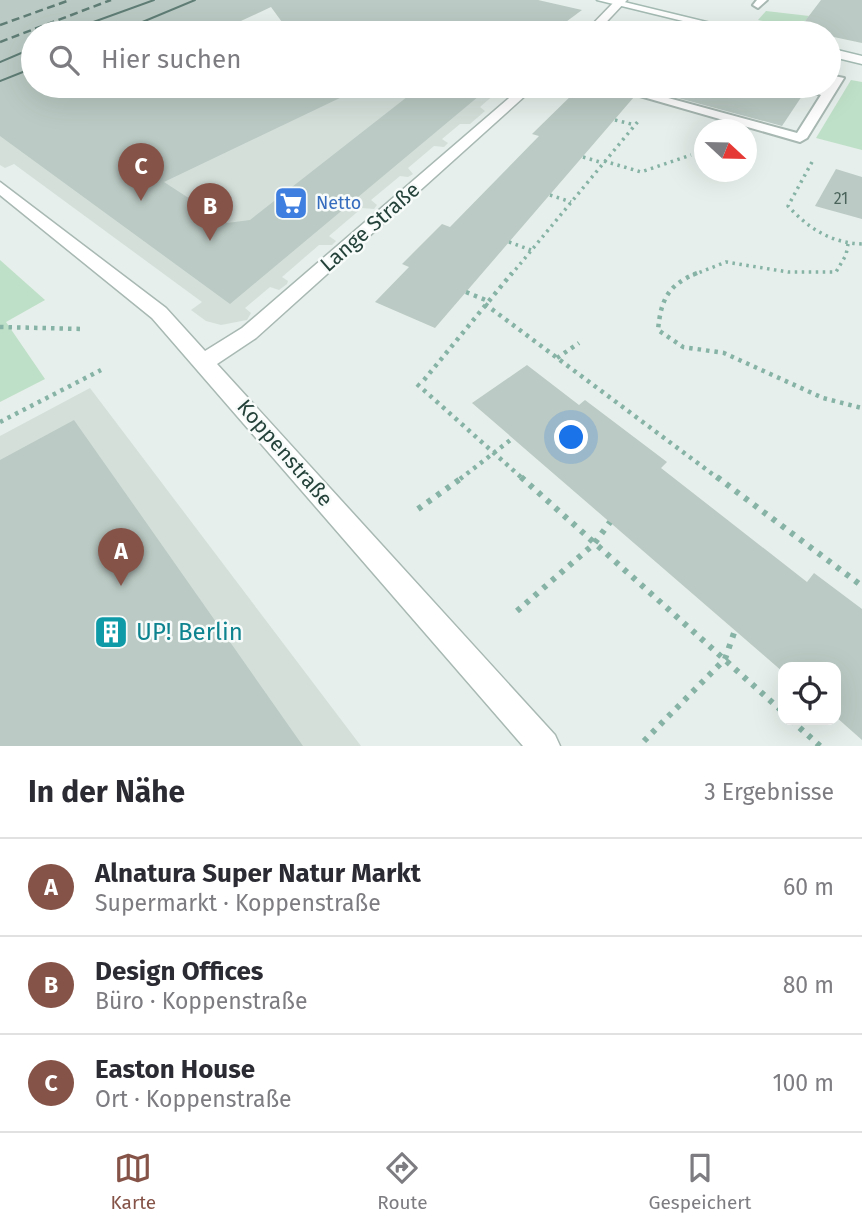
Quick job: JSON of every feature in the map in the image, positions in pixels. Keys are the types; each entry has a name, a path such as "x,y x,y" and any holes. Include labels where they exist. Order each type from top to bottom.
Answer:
{"street":[{"path":"602,0 621,2 698,21"},
{"path":"602,21 621,2"},
{"path":"841,55 862,60"},
{"name":"Lange Straße","path":"204,362 249,333 516,98"},
{"name":"Koppenstraße","path":"0,187 159,313 544,746"}],"lane":[{"path":"659,98 800,138 825,98"}],"path":[{"path":"424,380 486,302 642,118"},
{"path":"615,120 635,125"},
{"path":"583,157 641,172 691,155"},
{"path":"804,175 788,206 805,225 848,244 862,244"},
{"path":"550,195 570,202"},
{"path":"509,242 531,250"},
{"path":"848,244 846,255 836,272 788,272 726,262 677,281 660,307 658,330 683,346 724,353 823,398 862,408"},
{"path":"466,292 486,302 862,586"},
{"path":"0,327 83,329"},
{"path":"557,358 579,343"},
{"path":"0,422 101,370"},
{"path":"417,384 778,707"},
{"path":"418,509 496,454 513,438"},
{"path":"517,611 594,544 610,522"},
{"path":"644,741 725,659 735,630"},
{"path":"797,725 820,746"}],"shaded area":[{"path":"21,79 21,98 490,98 480,107 485,111 470,124 460,124 442,139 448,143 444,147 434,146 408,168 413,174 408,177 400,176 371,200 377,205 374,209 362,208 329,236 336,241 332,245 319,245 282,277 288,281 287,284 279,290 270,287 245,308 251,313 247,320 221,325 206,321 191,310 202,302 14,164 5,168 0,165 0,88"},
{"name":"UP! Berlin","path":"90,388 361,746 0,746 0,436"}],"green space":[{"path":"766,11 809,16 805,21 758,20"},
{"path":"851,80 862,82 862,150 816,138"},
{"path":"0,260 45,300 6,322 45,379 0,402"}],"building":[{"path":"0,0 538,0 582,10 567,21 281,21 271,7 241,21 21,21 21,98 340,98 164,182 227,223 250,220 406,98 477,98 230,304 0,136"},
{"path":"821,0 862,0 862,43 841,39 841,21 805,21"},
{"path":"569,98 633,98 435,328 375,302 409,267 402,264 442,224 450,227 539,136 532,134"},
{"path":"678,98 801,98 782,126"},
{"path":"836,169 862,177 862,219 815,206"},
{"path":"527,365 579,405 585,400 667,462 661,468 807,582 814,573 862,609 862,740 841,721 841,662 778,662 778,668 472,403"},
{"name":"UP! Berlin","path":"74,420 303,746 0,746 0,460"}],"tram line":[{"path":"96,21 154,0"},
{"path":"145,21 195,0"},
{"path":"0,62 21,53"},
{"path":"0,81 21,73"}],"railway":[{"path":"0,25 70,0"},
{"path":"56,21 111,0"},
{"path":"0,42 21,34"}],"place":[{"name":"Easton House","path":"141,201"},
{"name":"Netto","path":"291,203"},
{"name":"Design Offices","path":"210,241"},
{"name":"Alnatura Super Natur Markt","path":"121,586"},
{"name":"UP! Berlin","path":"111,632"}]}
